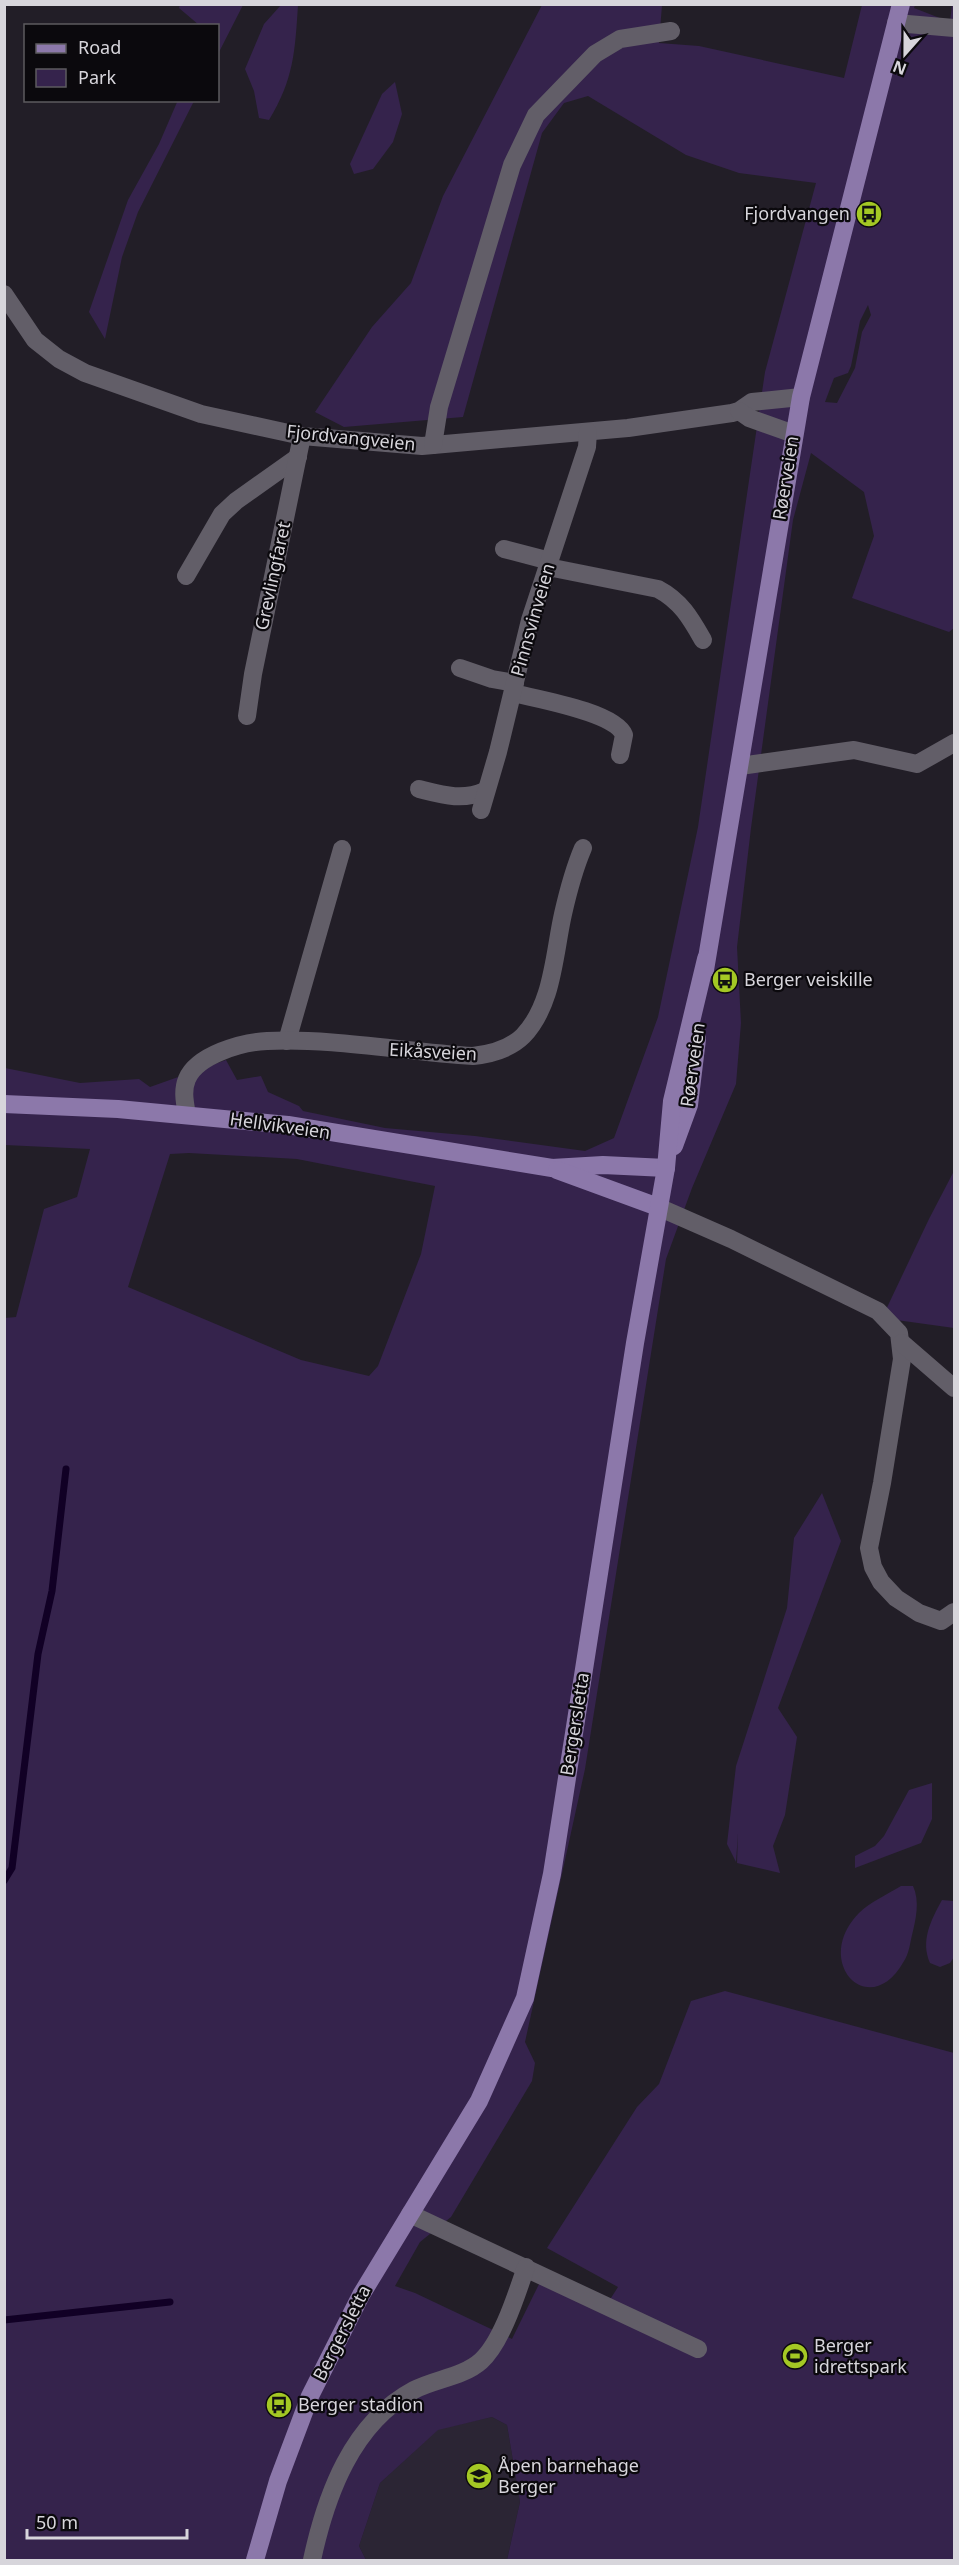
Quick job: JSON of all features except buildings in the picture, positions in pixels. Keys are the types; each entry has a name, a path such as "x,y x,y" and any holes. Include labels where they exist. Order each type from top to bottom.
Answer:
{"main road":[{"name":"Røerveien","path":"658,1207 666,1168 690,1105 706,959 801,397 901,4"},
{"name":"Hellvikveien","path":"4,1104 187,1115 288,1125 552,1168 628,1198 658,1207"},
{"name":"Hellvikveien","path":"552,1168 603,1165 666,1168"},
{"name":"Bergersletta","path":"255,2560 278,2481 310,2396 362,2295 483,2092 515,2024 535,1959 554,1863 658,1207"}],"street":[{"path":"896,23 954,28"},
{"path":"433,445 439,407 512,165 527,129 536,115 577,70 595,54 620,39 671,32"},
{"name":"Fjordvangveien","path":"4,294 35,340 59,359 85,373 201,414 302,436 342,441 433,445 588,432 739,411 752,402 801,397"},
{"path":"739,411 794,434"},
{"name":"Pinnsvinveien","path":"481,810 498,752 530,620 586,447 588,432"},
{"name":"Grevlingfaret","path":"247,716 252,674 302,436"},
{"path":"186,576 222,514 236,501 298,457"},
{"path":"504,549 549,564 658,589 670,595 687,612 704,640"},
{"path":"459,668 613,722 624,735 620,755"},
{"path":"740,766 751,767 854,750 917,764 954,742"},
{"path":"418,789 452,797 469,798 485,790"},
{"name":"Eikåsveien","path":"187,1115 184,1091 186,1080 192,1070 202,1062 252,1043 287,1041 473,1056 489,1054 510,1046 532,1026 544,1000 567,896 583,848"},
{"path":"287,1041 342,849"},
{"path":"658,1207 741,1244 878,1311 892,1324 902,1344 954,1388"},
{"path":"902,1344 902,1359 882,1483 869,1548 873,1567 896,1598 919,1613 941,1621 954,1612"},
{"path":"410,2214 441,2231 526,2267 698,2349"},
{"path":"312,2560 320,2527 339,2474 370,2425 386,2408 402,2397 470,2368 482,2360 512,2305 526,2267"}],"shaded area":[{"path":"492,2417 507,2425 520,2502 507,2560 366,2560 359,2546 380,2483 438,2429"}],"green space":[{"path":"180,4 243,5 219,52 219,24 198,24 179,8"},
{"path":"281,5 298,5 296,37 292,64 284,91 269,120 259,118 254,91 245,69 264,24"},
{"path":"542,5 662,5 659,43 699,46 844,78 862,5 915,5 914,8 950,22 952,5 954,5 954,628 949,632 852,598 874,536 864,492 811,453 793,520 751,828 737,947 741,1023 736,1084 692,1188 666,1259 585,1769 525,2042 535,2063 532,2081 451,2217 420,2242 395,2286 415,2293 512,2339 541,2280 602,2312 618,2287 547,2248 637,2107 659,2084 691,2001 725,1991 954,2053 954,2560 507,2560 520,2502 507,2425 492,2417 438,2430 380,2483 359,2546 366,2560 5,2560 5,1318 16,1317 44,1209 77,1197 90,1149 5,1145 5,1068 80,1083 139,1079 150,1087 226,1060 237,1080 261,1076 268,1092 299,1106 303,1111 385,1128 475,1136 585,1151 614,1138 658,1017 698,827 765,372 816,183 739,173 686,155 588,96 564,103 542,133 463,417 344,427 315,412 372,327 411,283 443,196","holes":["868,305 871,315 862,332 855,368 837,403 825,402 834,378 848,373 860,321","170,1154 297,1159 435,1186 421,1254 378,1366 369,1376 301,1360 128,1287"]},
{"path":"395,82 402,114 393,142 373,169 354,174 350,164 382,94"},
{"path":"177,102 193,102 138,212 122,257 105,339 89,312 128,200 159,144"},
{"path":"954,1171 954,1328 882,1318 929,1219"},
{"path":"822,1493 841,1541 778,1708 797,1737 785,1815 773,1846 780,1873 737,1863 738,1833 736,1862 727,1844 736,1766 787,1608 794,1538"},
{"path":"932,1783 932,1819 921,1843 855,1868 855,1856 875,1846 884,1836 909,1790"},
{"path":"901,1886 913,1886 917,1904 907,1955 890,1979 876,1987 862,1986 851,1979 843,1966 841,1950 846,1932 863,1909"},
{"path":"942,1900 953,1901 954,1905 954,1957 950,1963 940,1967 930,1963 926,1947 928,1931"}],"waterway":[{"path":"4,1881 12,1868 38,1654 52,1591 66,1469"},
{"path":"4,2320 170,2302"}],"place":[{"name":"Fjordvangen","path":"869,214"},
{"name":"Berger veiskille","path":"725,980"},
{"name":"Berger idrettspark","path":"795,2356"},
{"name":"Berger stadion","path":"279,2405"},
{"name":"Åpen barnehage Berger","path":"479,2476"}]}
